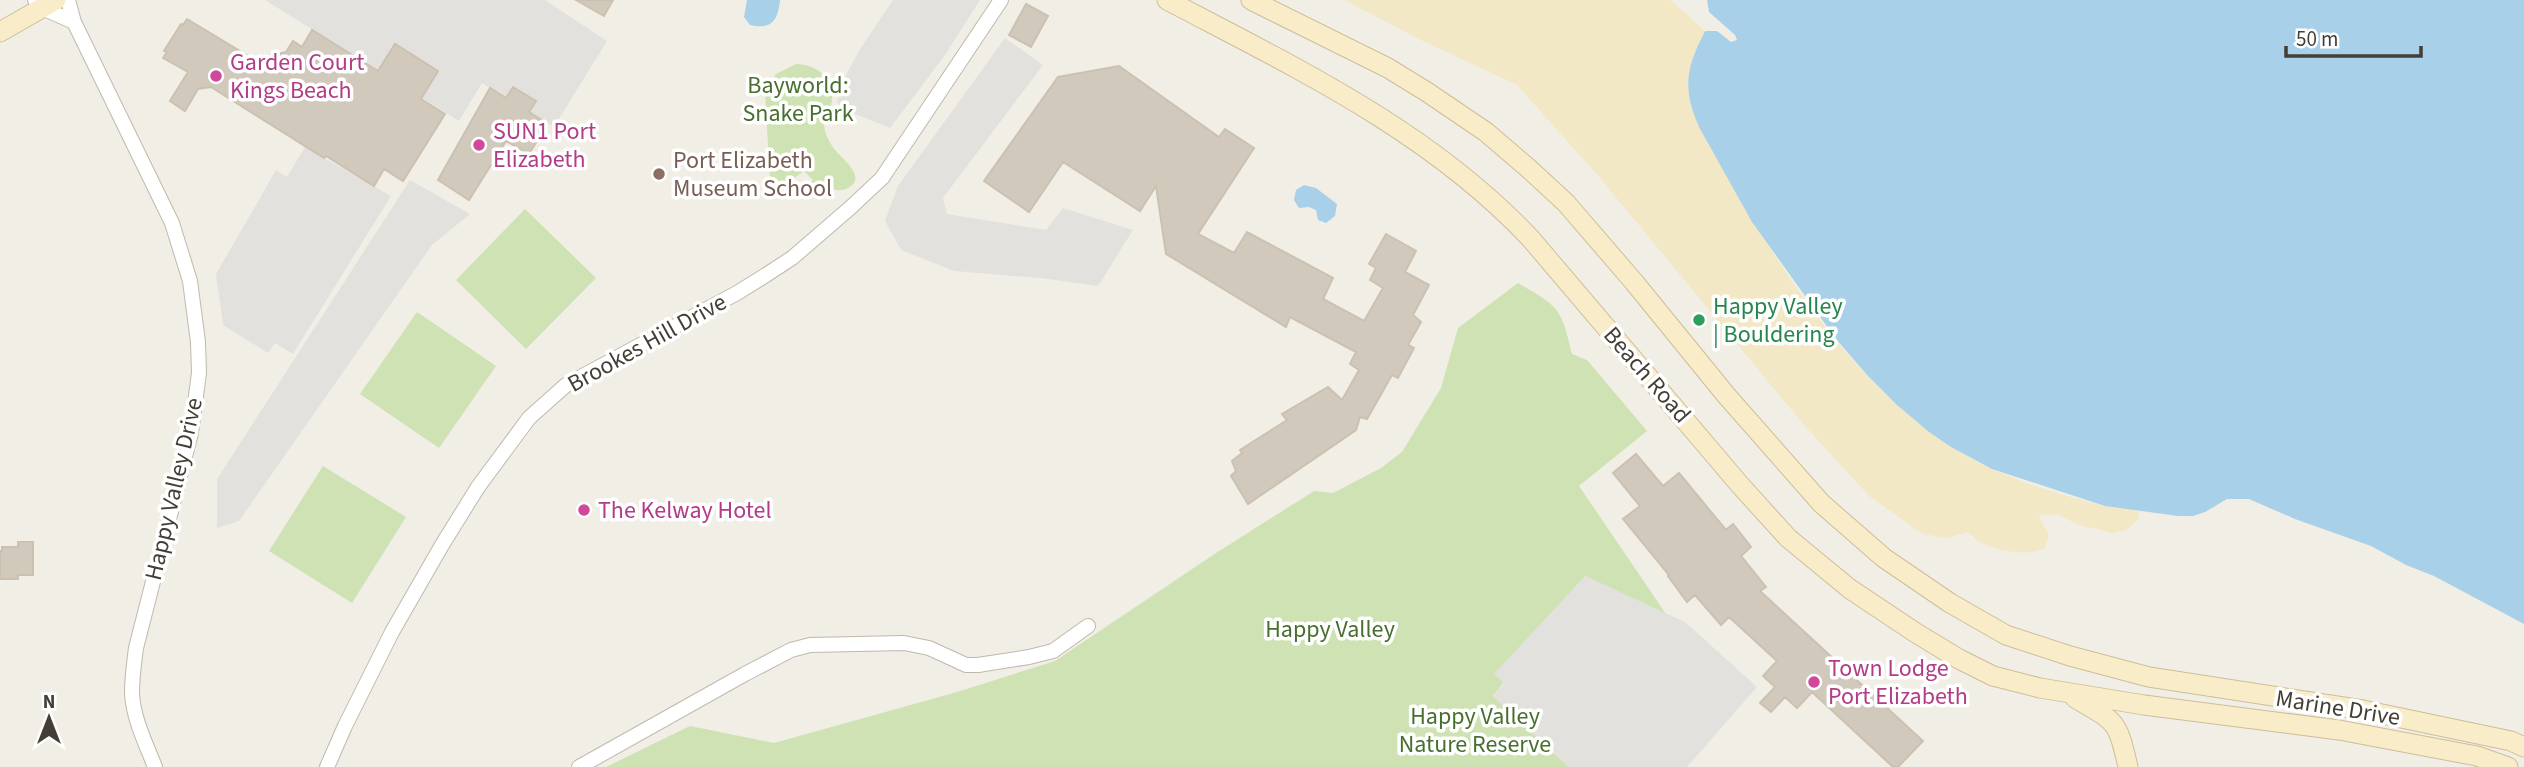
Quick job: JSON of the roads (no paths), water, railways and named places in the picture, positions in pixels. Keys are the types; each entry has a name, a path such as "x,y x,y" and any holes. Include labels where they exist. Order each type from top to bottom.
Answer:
{"main road":[{"name":"Beach Road","path":"1167,0 1337,89 1412,136 1514,220 1788,538 1850,589 1916,633 1993,676 2020,684 2144,705"},
{"name":"Beach Road","path":"1251,0 1388,68 1486,132 1566,203 1726,395 1821,503 1884,558 1950,603 2006,635 2070,656 2149,677"},
{"path":"0,32 44,3"},
{"name":"Marine Drive","path":"2149,677 2363,710 2498,738 2524,747"},
{"path":"2067,693 2113,721 2121,736 2128,767"},
{"name":"Marine Drive","path":"2144,705 2339,730 2477,756 2508,767"}],"street":[{"name":"Happy Valley Drive","path":"68,0 74,22 172,223 190,281 195,310 199,373 191,433 136,648 134,668 132,694 155,767"},
{"name":"Brookes Hill Drive","path":"327,767 392,632 442,545 478,487 528,418 566,385 766,275 792,258 850,208 882,178 1001,0"},
{"path":"44,3 74,22"},
{"path":"579,767 791,650 810,645 904,643 929,648 966,666 978,666 1053,651 1088,626"}],"water":[{"path":"747,0 780,0 778,13 769,25 750,25 744,17"},
{"path":"1707,0 2524,0 2524,624 2371,546 2295,519 2249,499 2227,499 2193,516 2105,506 1992,469 1929,432 1867,375 1836,339 1752,222 1699,127 1688,89 1690,67 1699,44 1705,31 1717,31 1731,42 1737,40 1735,35 1709,12"},
{"path":"1304,185 1316,188 1337,204 1335,216 1326,223 1318,220 1316,210 1309,207 1299,208 1294,200 1296,190"}],"place":[{"name":"Garden Court Kings Beach","path":"216,76"},
{"name":"SUN1 Port Elizabeth","path":"479,145"},
{"name":"Port Elizabeth Museum School","path":"659,174"},
{"name":"Happy Valley | Bouldering","path":"1699,320"},
{"name":"The Kelway Hotel","path":"584,510"},
{"name":"Town Lodge Port Elizabeth","path":"1814,682"}],"park label":[{"name":"Bayworld: Snake Park","path":"798,99"},
{"name":"Happy Valley","path":"1330,629"},
{"name":"Happy Valley Nature Reserve","path":"1475,730"}]}
